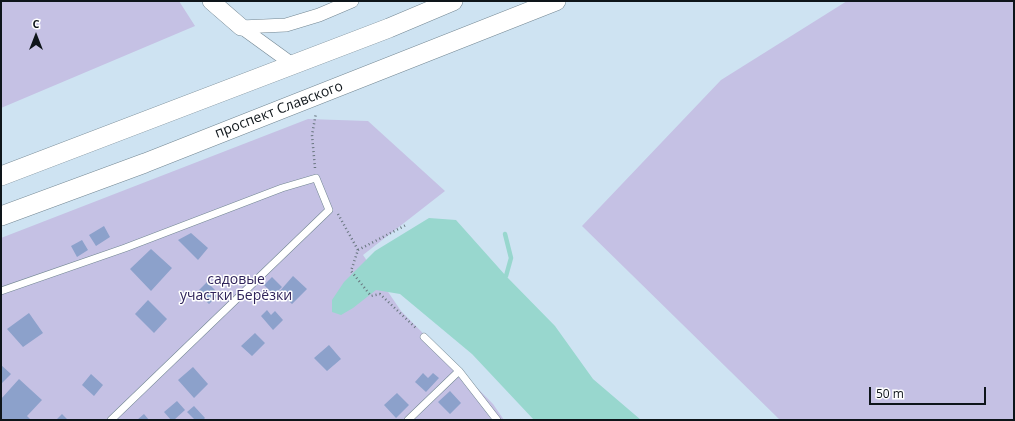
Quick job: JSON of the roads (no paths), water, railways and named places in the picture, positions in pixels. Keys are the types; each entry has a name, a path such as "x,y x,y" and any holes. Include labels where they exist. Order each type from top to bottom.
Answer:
{"main road":[{"path":"1,176 389,28 453,1"},
{"name":"проспект Славского","path":"1,216 145,163 556,1"}],"street":[{"path":"211,1 241,27 292,64"},
{"path":"241,27 286,26 319,15 352,1"}],"lane":[{"path":"1,291 125,248 282,188 316,178 329,210 111,420"},
{"path":"424,337 459,371 496,420"},
{"path":"408,420 459,371"}],"waterway":[{"path":"505,234 511,258 506,276"}],"park label":[{"name":"садовые участки Берёзки","path":"236,288"}]}
